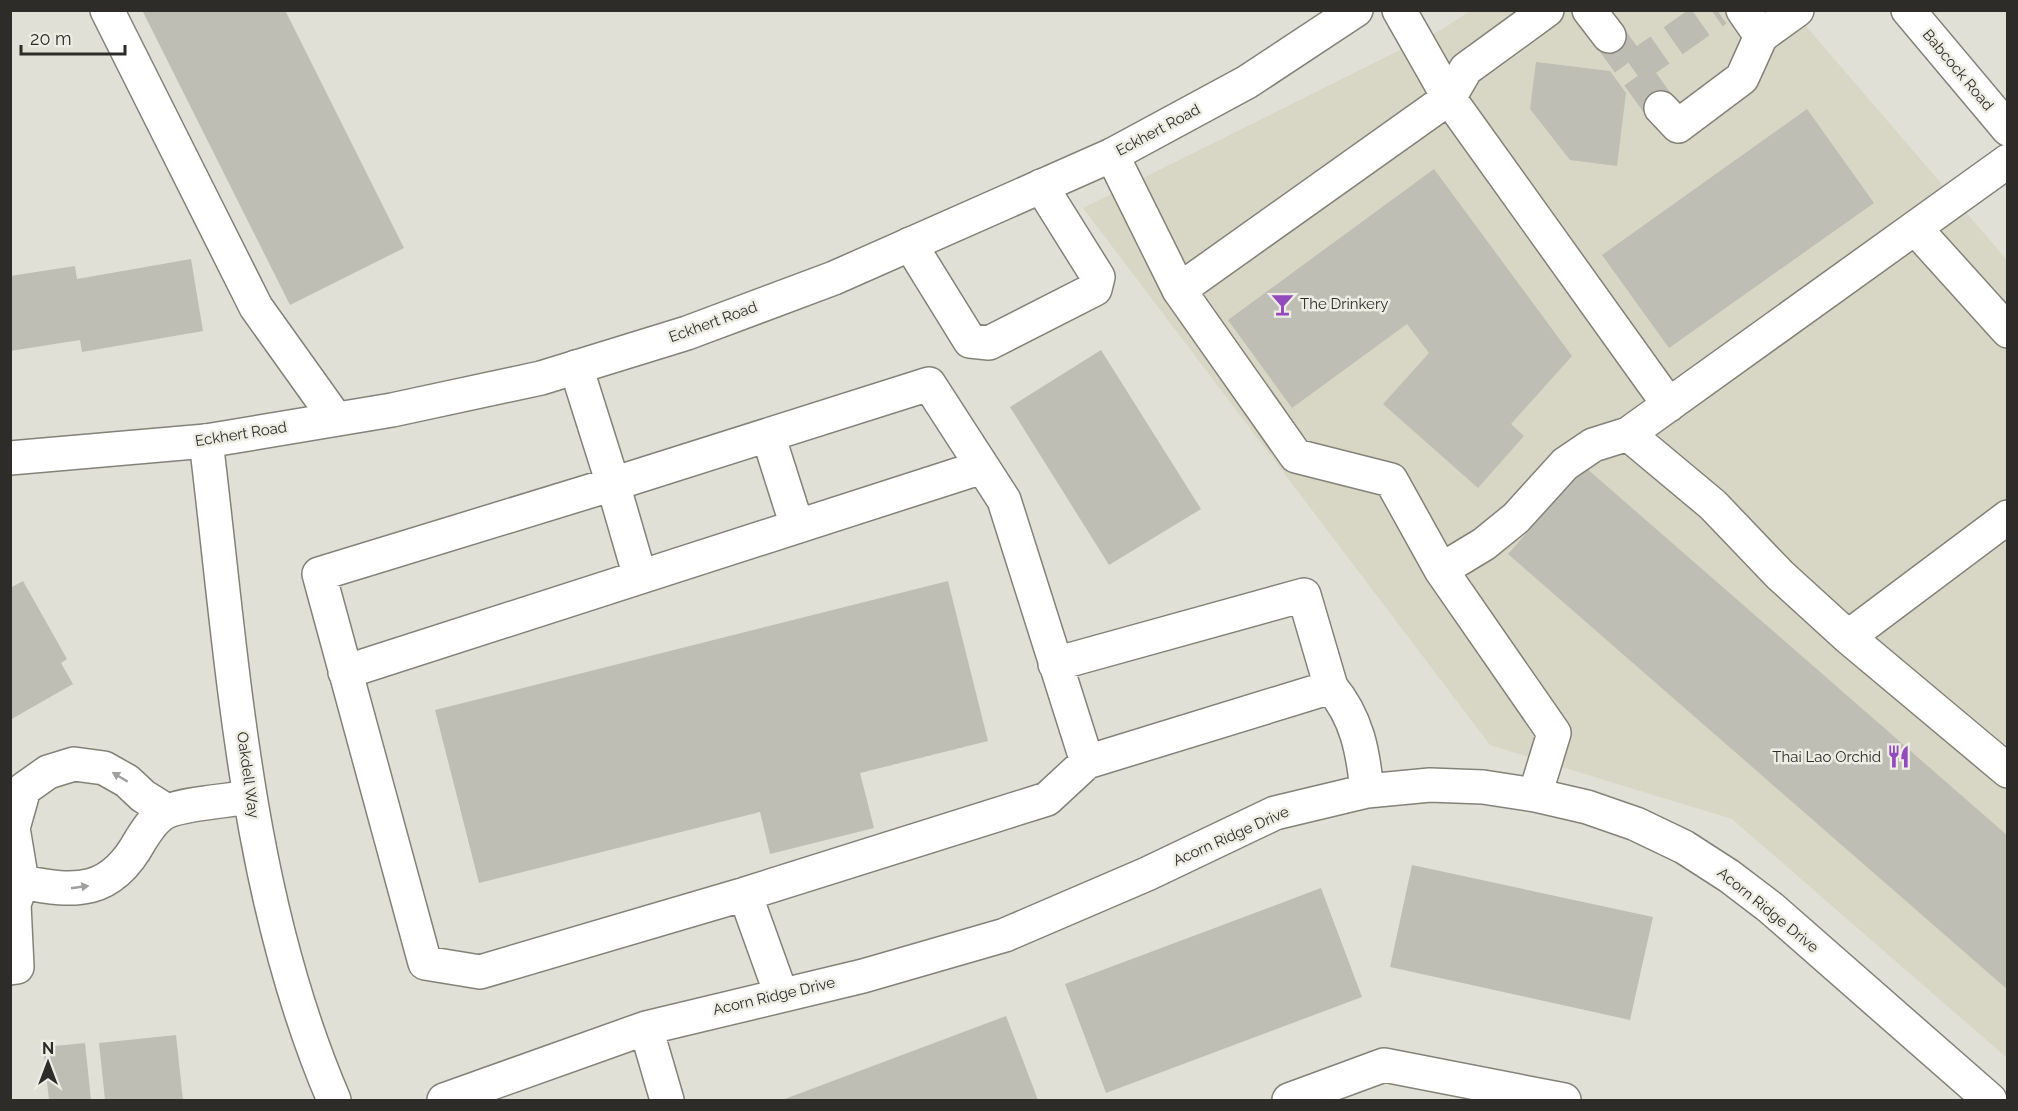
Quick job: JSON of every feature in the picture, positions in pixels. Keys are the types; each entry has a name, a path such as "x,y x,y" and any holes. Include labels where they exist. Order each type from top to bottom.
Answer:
{"street":[{"path":"107,10 256,308 336,419"},
{"name":"Eckhert Road","path":"10,458 206,441 336,419 529,380 687,333 834,278 1112,155 1247,82 1356,10"},
{"path":"1399,10 1449,98 1669,405"},
{"path":"1179,290 1449,98 1466,69 1547,10"},
{"path":"1589,10 1609,36"},
{"path":"1661,108 1678,126 1742,78 1752,23 1797,10"},
{"name":"Babcock Road","path":"1908,10 2007,129"},
{"path":"1112,155 1179,290 1296,456 1391,480 1442,570 1554,733 1535,795"},
{"path":"1442,570 1484,544 1516,518 1565,464 1593,445 1628,434 2007,161"},
{"path":"910,244 970,341 989,343 1095,289 1098,277 1041,186"},
{"path":"1915,228 2007,331"},
{"path":"576,367 640,578"},
{"path":"1087,762 1004,500 929,384 319,574 425,963 480,972 745,894 1047,799 1087,762 1331,687"},
{"path":"1628,434 1713,505 1780,575 1848,637 2007,771"},
{"path":"768,435 798,526"},
{"name":"Oakdell Way","path":"206,441 250,797 271,908 293,989 334,1101"},
{"path":"345,672 982,467"},
{"path":"1848,637 2007,517"},
{"path":"1055,664 1304,595 1331,687 1348,707 1353,722 1364,764 1367,791"},
{"path":"10,968 17,967 14,904 22,882 13,828 24,789 48,772 74,764 104,768 127,781 143,796 166,811"},
{"name":"Acorn Ridge Drive","path":"444,1101 646,1028 863,976 1005,935 1147,874 1275,813 1367,791 1430,785 1483,787 1535,795 1587,807 1636,824 1684,847 1729,876 1771,908 1990,1101"},
{"path":"22,882 55,889 81,888 108,881 129,861 148,827 166,811 250,797"},
{"path":"745,894 781,994"},
{"path":"646,1028 666,1101"},
{"path":"1289,1101 1384,1065 1564,1101"}],"shaded area":[{"path":"1470,11 1793,11 2007,260 2007,1058 1732,819 1490,745 1083,208 1444,28"}],"building":[{"path":"142,10 285,10 404,248 290,305"},
{"path":"1536,62 1610,71 1626,93 1617,166 1570,160 1530,109"},
{"path":"1807,109 1874,203 1669,348 1602,255"},
{"path":"1434,169 1572,356 1511,424 1524,436 1478,488 1383,404 1429,353 1407,324 1292,408 1228,320"},
{"path":"191,259 203,331 82,352 80,340 10,351 10,276 75,266 77,279"},
{"path":"1101,350 1201,509 1109,565 1010,407"},
{"path":"1585,467 2008,836 2008,990 1508,554"},
{"path":"23,581 67,659 61,663 73,684 10,720 10,588"},
{"path":"948,581 988,741 860,773 874,828 770,854 760,812 479,883 435,710"},
{"path":"1412,865 1653,917 1630,1020 1390,967"},
{"path":"1321,888 1362,997 1106,1093 1065,984"},
{"path":"1006,1016 1038,1100 782,1100"},
{"path":"176,1035 183,1100 105,1100 99,1043"},
{"path":"85,1043 91,1100 49,1100 43,1047"}],"tunnel":[{"path":"1633,69 1717,10"},
{"path":"1609,36 1661,108"}],"place":[{"name":"The Drinkery","path":"1282,304"},
{"name":"Thai Lao Orchid","path":"1899,757"}]}
